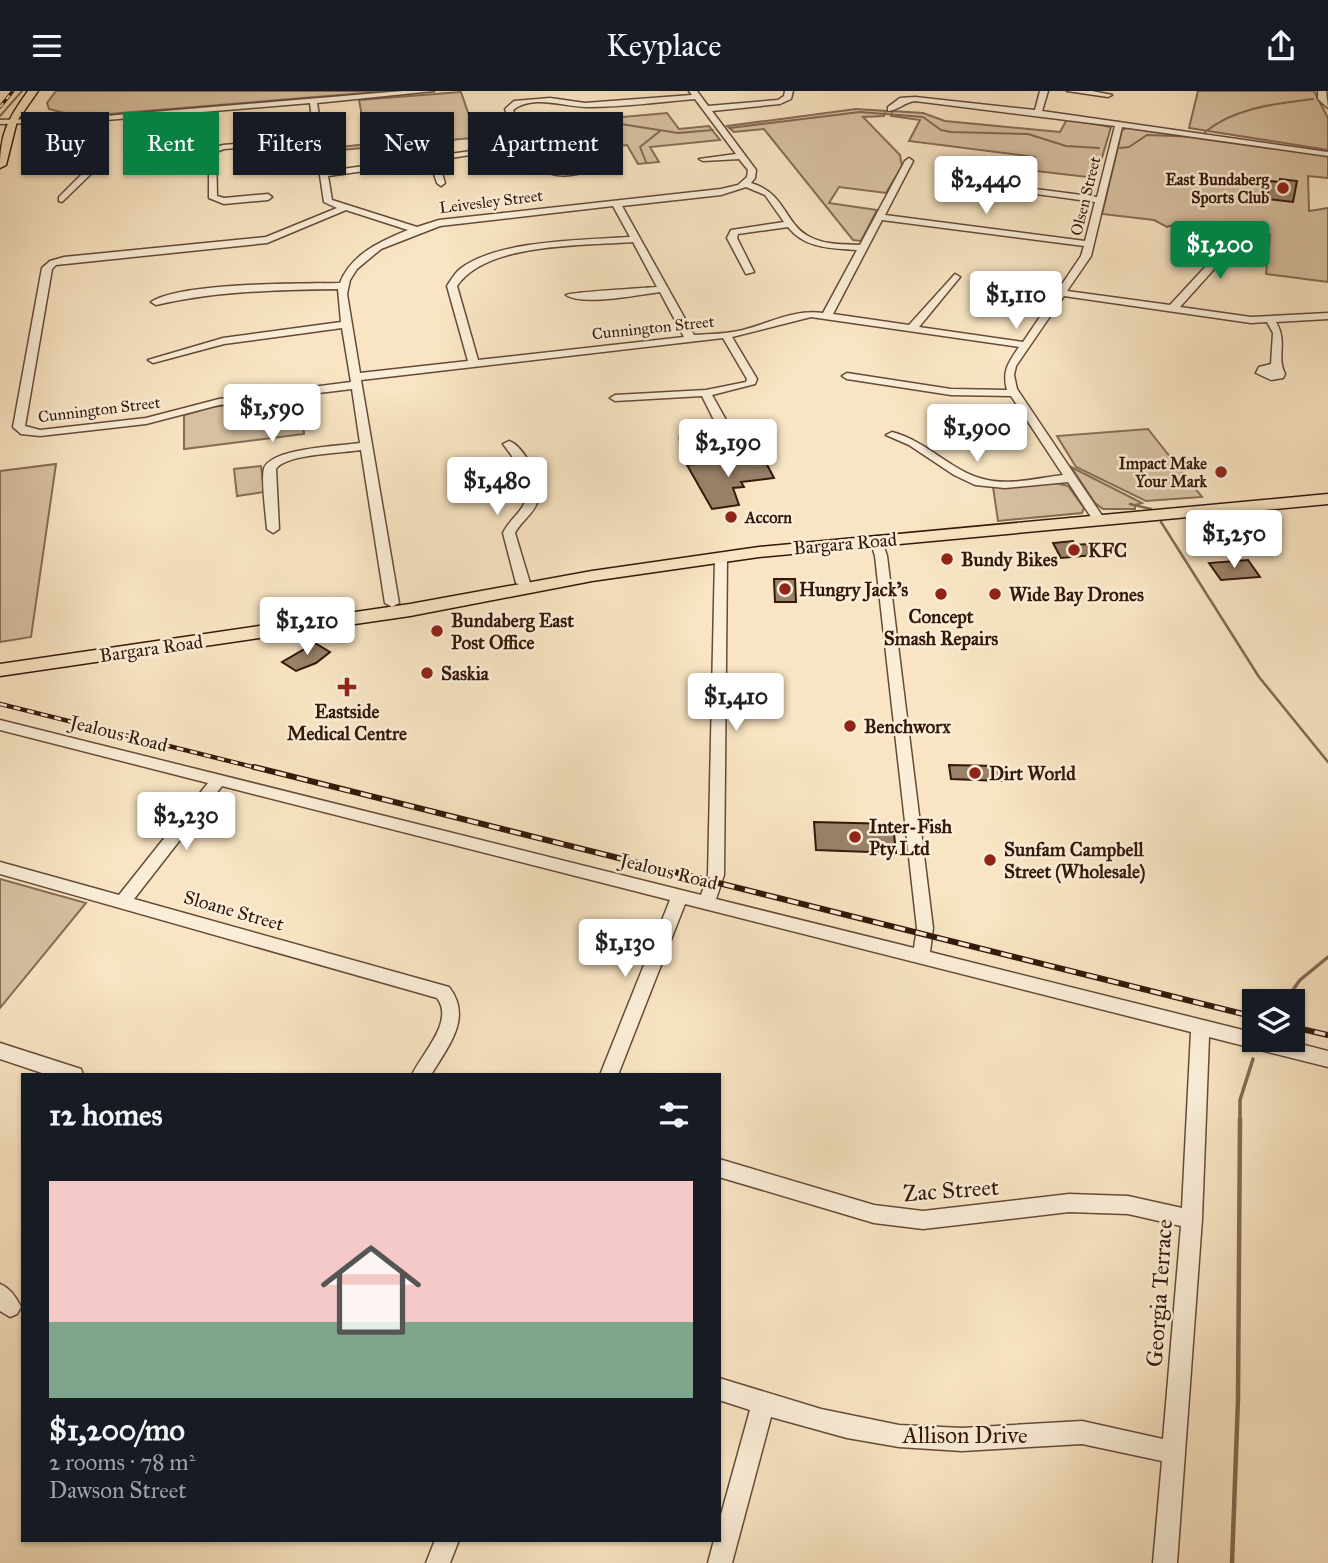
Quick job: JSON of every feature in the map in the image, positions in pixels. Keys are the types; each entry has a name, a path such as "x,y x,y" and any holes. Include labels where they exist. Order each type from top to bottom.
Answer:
{"main road":[{"path":"0,165 6,122 33,91"},
{"name":"Bargara Road","path":"1,667 721,557 876,540 1328,499"}],"street":[{"path":"242,91 244,106"},
{"path":"109,117 430,91"},
{"path":"706,109 780,101 788,97 789,91"},
{"path":"903,91 911,99"},
{"path":"941,101 946,91"},
{"path":"1038,113 1044,91"},
{"path":"1071,91 1108,95"},
{"path":"1322,91 1322,99 1328,106"},
{"path":"510,112 509,104 555,100 585,105 696,94 752,173 746,184 767,190 802,237 862,248"},
{"path":"891,110 911,99 941,101 1328,154"},
{"path":"313,101 314,112"},
{"name":"Olsen Street","path":"1015,393 1010,385 1009,370 1080,266 1089,244 1119,125"},
{"path":"233,147 214,149 211,154 214,201 268,197"},
{"path":"704,159 742,156"},
{"path":"827,315 909,161"},
{"path":"995,170 999,174 995,183 1002,187 1100,200"},
{"path":"62,199 86,175"},
{"path":"324,175 328,202 416,230"},
{"path":"439,175 441,183"},
{"name":"Leivesley Street","path":"342,286 347,273 358,261 416,230 472,217 721,192 746,184"},
{"path":"616,203 690,338"},
{"name":"Cunnington Street","path":"344,208 274,238 50,262 19,424 22,434 146,421 219,402 474,363 726,335 757,330 796,315 827,315 1025,345"},
{"path":"879,217 1089,244"},
{"path":"749,272 730,232 792,224"},
{"path":"474,363 452,286 457,274 464,268 481,258 503,253 636,239"},
{"path":"1172,309 1212,266 1214,257 1209,250"},
{"path":"912,328 955,277"},
{"path":"156,302 182,296 262,288 342,286 393,608"},
{"path":"571,296 664,289"},
{"path":"1062,293 1271,321 1328,316"},
{"path":"1271,321 1278,333 1276,366"},
{"path":"153,360 223,341 347,324"},
{"path":"615,398 706,393 748,385 753,381 726,335"},
{"path":"847,376 951,392 1015,393 1099,520"},
{"path":"684,438 719,425 720,420 706,393"},
{"path":"892,435 911,439 963,475 978,482 999,484 1072,478"},
{"path":"509,444 522,458 532,496 530,504 509,533 523,586"},
{"path":"273,529 270,469 275,461 289,456 367,446"},
{"path":"876,540 881,556 925,928 921,955"},
{"path":"707,902 716,875 721,557"},
{"name":"Jealous Road","path":"0,725 1328,1059"},
{"path":"123,901 219,779"},
{"name":"Sloane Street","path":"0,867 436,988 443,992 452,1008 449,1025 423,1073"},
{"path":"610,1073 680,895"},
{"name":"Georgia Terrace","path":"1165,1563 1192,1219 1200,1026"},
{"path":"2,1056 66,1073"},
{"name":"Zac Street","path":"721,1169 874,1214 904,1220 1069,1203 1128,1205 1192,1219"},
{"name":"Allison Drive","path":"721,1390 834,1424 885,1434 971,1440 1070,1432 1092,1434 1173,1453"},
{"path":"720,1563 763,1404"},
{"path":"438,1563 446,1542"}],"shaded area":[{"path":"56,91 389,91 109,114 60,112 49,109 47,103"},
{"path":"1198,91 1314,91 1328,118 1328,150 1189,128"},
{"path":"461,92 468,112 468,138 454,140 454,112 361,112 359,100"},
{"path":"856,109 886,111 884,116 863,117 900,155 902,166 886,193 839,187 829,203 877,210 861,241 853,240 764,129 734,132 727,126"},
{"path":"892,111 923,113 945,121 1060,132 1067,119 1111,127 1096,178 1036,171 1015,173 1031,170 1035,157 909,141 920,120 891,116"},
{"path":"667,113 679,129 709,126 720,140 650,147 659,162 638,164 627,145 623,145 623,117"},
{"path":"1128,127 1328,155 1328,178 1308,176 1309,211 1328,208 1328,282 1266,274 1270,235 1176,224 1167,227 1154,220 1102,214 1122,130"},
{"path":"360,145 360,148 346,150 346,146"},
{"path":"300,396 304,434 184,449 184,415 211,407"},
{"path":"1148,429 1202,497 1146,501 1076,467 1057,436"},
{"path":"56,464 31,637 0,642 0,471"},
{"path":"261,466 264,492 237,496 234,469"},
{"path":"1071,467 1142,503 1135,505 1135,509 1103,509 1095,503"},
{"path":"1052,482 1068,486 1084,508 1082,513 998,521 993,487"},
{"path":"0,879 86,903 0,1008"}],"building":[{"name":"East Bundaberg Sports Club","path":"1280,179 1297,181 1293,202 1267,199 1269,181 1280,182"},
{"path":"763,457 774,478 741,482 744,487 733,488 739,505 712,509 687,465"},
{"name":"KFC","path":"1073,541 1074,545 1088,544 1095,555 1061,558 1053,543"},
{"path":"1248,560 1260,577 1221,580 1209,563"},
{"name":"Hungry Jack's","path":"774,579 795,579 796,602 775,602"},
{"path":"315,643 330,652 316,663 296,671 282,662"},
{"name":"Dirt World","path":"949,765 999,766 1002,781 951,779"},
{"name":"Inter-Fish Pty Ltd","path":"814,822 893,824 896,853 816,850"}],"waterway":[{"path":"0,116 22,91"},
{"path":"1205,132 1243,112 1313,99"},
{"path":"730,128 860,112 923,117 941,130 951,132 1028,134 1066,146 1099,148"},
{"path":"623,124 678,133 713,130"},
{"path":"646,162 640,147 660,131"},
{"path":"1120,148 1129,147 1147,135 1201,137"},
{"path":"1130,504 1151,509"},
{"path":"1161,522 1259,677 1328,762"},
{"path":"1294,989 1300,980 1328,957"},
{"path":"1240,1119 1240,1100 1253,1059"},
{"path":"1232,1563 1238,1399 1240,1119"}],"railway":[{"path":"0,107 13,91"},
{"path":"0,704 261,769"},
{"path":"254,767 1242,1014"},
{"path":"1305,1030 1328,1035"}],"place":[{"name":"East Bundaberg Sports Club","path":"1283,188"},
{"name":"Impact Make Your Mark","path":"1221,472"},
{"name":"Accorn","path":"731,517"},
{"name":"KFC","path":"1074,550"},
{"name":"Bundy Bikes","path":"947,559"},
{"name":"Hungry Jack's","path":"785,589"},
{"name":"Concept Smash Repairs","path":"941,594"},
{"name":"Wide Bay Drones","path":"995,594"},
{"name":"Bundaberg East Post Office","path":"437,631"},
{"name":"Saskia","path":"427,673"},
{"name":"Eastside Medical Centre","path":"347,687"},
{"name":"Benchworx","path":"850,726"},
{"name":"Dirt World","path":"975,773"},
{"name":"Inter-Fish Pty Ltd","path":"855,837"},
{"name":"Sunfam Campbell Street (Wholesale)","path":"990,860"}]}
